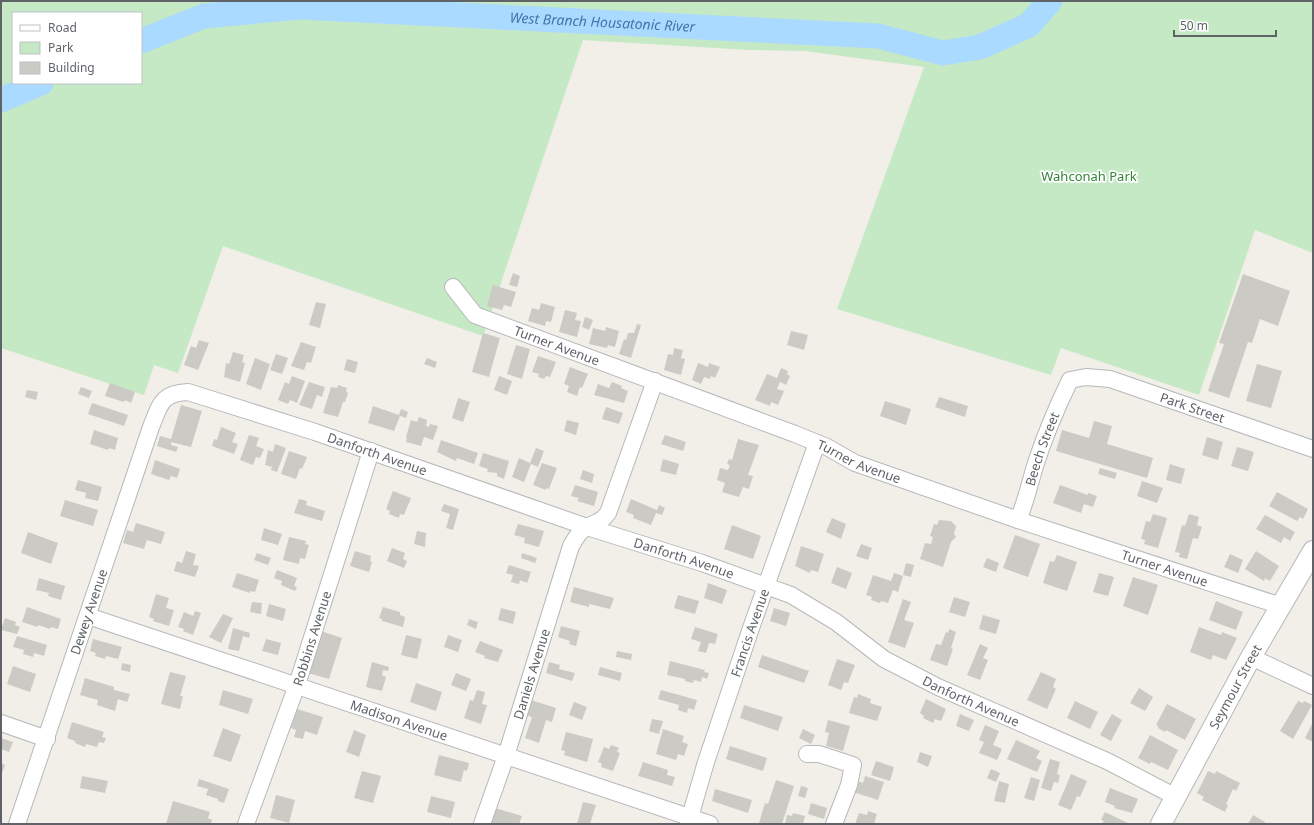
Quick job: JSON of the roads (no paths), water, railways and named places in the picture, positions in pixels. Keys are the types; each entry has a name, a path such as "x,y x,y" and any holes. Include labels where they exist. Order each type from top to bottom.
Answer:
{"street":[{"name":"Turner Avenue","path":"453,288 475,315 655,381 817,443 855,463 1018,520 1281,606"},
{"name":"Park Street","path":"1070,380 1086,377 1110,379 1313,449"},
{"name":"Beech Street","path":"1018,520 1024,506 1036,463 1052,420 1070,380"},
{"name":"Daniels Avenue","path":"482,824 506,756 571,546 577,536 587,527 601,522 608,513 655,381"},
{"name":"Danforth Avenue","path":"164,400 174,393 188,392 371,451 587,527 702,563 767,586 797,599 836,622 884,659 932,684 1106,761 1176,797"},
{"name":"Dewey Avenue","path":"17,824 47,739 151,427 164,400"},
{"name":"Francis Avenue","path":"690,821 706,762 751,628 817,443"},
{"name":"Robbins Avenue","path":"246,824 297,685 371,451"},
{"name":"Seymour Street","path":"1161,824 1251,657 1313,551"},
{"name":"Madison Avenue","path":"88,616 506,756 690,821 710,824"},
{"path":"1251,657 1313,686"},
{"path":"1,723 47,739"},
{"path":"807,754 826,756 853,765 849,785 834,824"}],"waterway":[{"name":"West Branch Housatonic River","path":"142,41 204,16 300,7 878,36 943,53 980,47 1029,25 1050,1"},
{"name":"West Branch Housatonic River","path":"1,100 39,84"}],"park label":[{"name":"Wahconah Park","path":"1089,176"}]}
